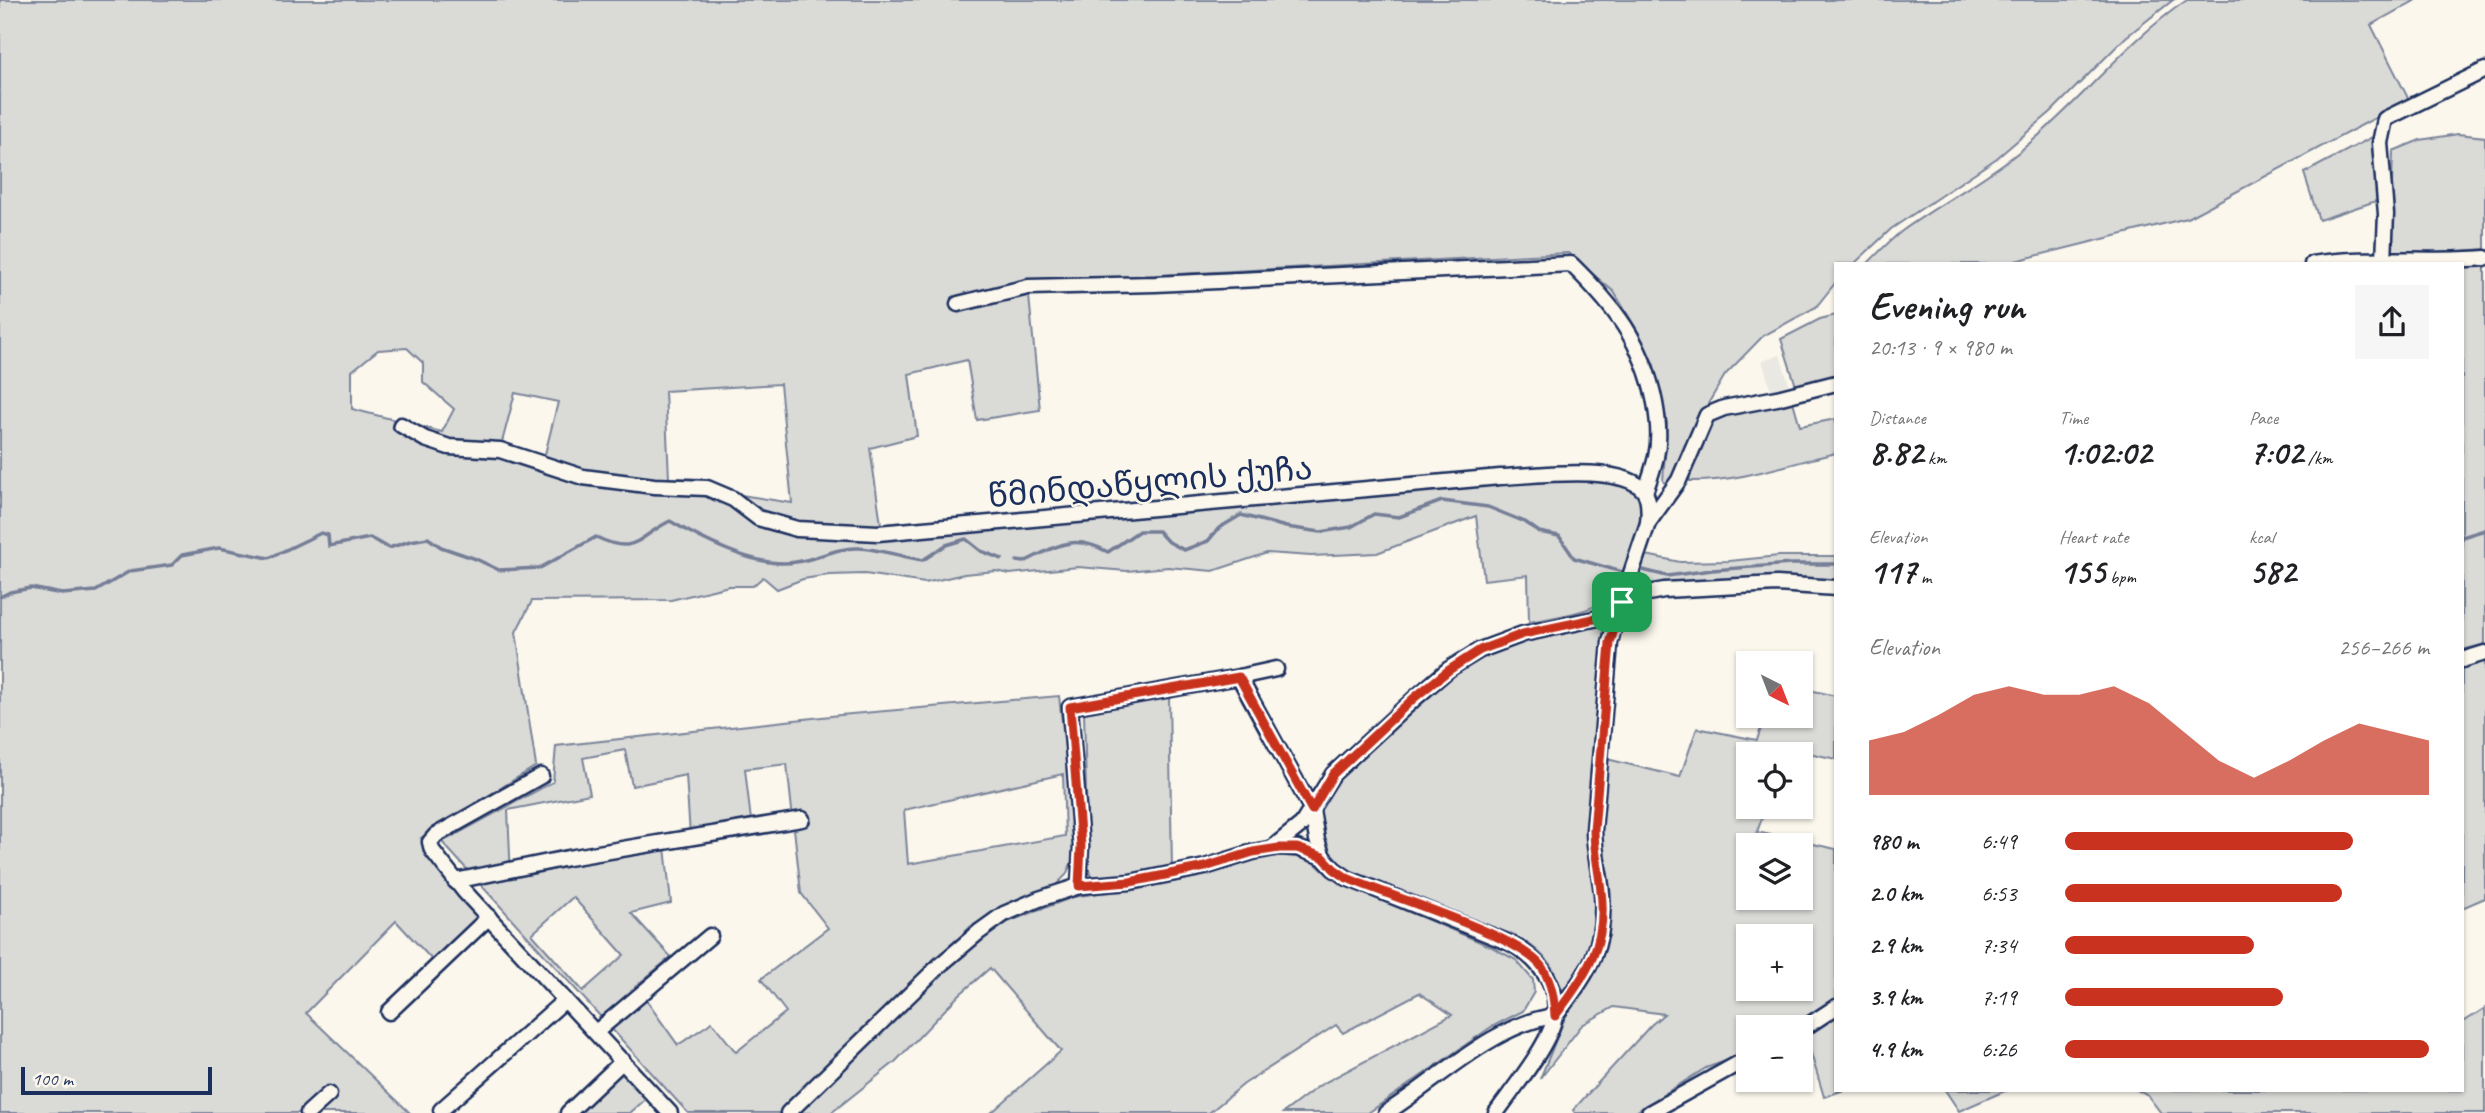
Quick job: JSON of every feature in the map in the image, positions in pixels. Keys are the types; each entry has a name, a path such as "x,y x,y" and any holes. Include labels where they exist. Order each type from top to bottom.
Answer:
{"street":[{"path":"2384,260 2386,214 2380,142 2385,119 2485,71"},
{"path":"2348,262 2455,261 2485,258"},
{"path":"958,304 1028,287 1169,284 1571,264 1604,296 1623,322 1642,356 1650,382 1657,416 1657,454 1645,492 1649,508 1648,523 1610,643 1598,759 1594,849 1602,893 1602,932 1584,976 1555,1016 1545,1042 1496,1113"},
{"path":"1648,523 1679,480 1707,415 1724,408 1834,384"},
{"name":"წმინდაწყლის ქუჩა","path":"401,425 425,439 449,447 500,450 583,477 632,484 707,488 733,499 758,518 797,529 863,533 1549,475 1600,474 1618,477 1632,481 1645,492"},
{"path":"1271,849 1293,834 1312,810 1333,774 1414,698 1480,650 1523,634 1603,617 1622,602 1664,590 1777,584 1834,588"},
{"path":"2464,659 2485,653"},
{"path":"1079,886 1081,846 1070,707 1276,669"},
{"path":"1239,677 1312,810 1323,857 1334,869 1347,878 1525,951 1542,967 1553,992 1555,1016"},
{"path":"541,776 436,835 430,842 432,850 455,881 670,1113"},
{"path":"455,881 568,858 802,819"},
{"path":"788,1113 940,965 1004,914 1079,886 1130,882 1205,867 1253,852 1297,848 1323,857"},
{"path":"389,1013 489,917"},
{"path":"596,1032 710,936"},
{"path":"441,1111 565,1000"},
{"path":"1813,1022 1834,1008"},
{"path":"1386,1113 1489,1042 1537,1018 1555,1016"},
{"path":"568,1113 623,1061"},
{"path":"1649,1113 1736,1065"},
{"path":"308,1113 329,1094"}],"shaded area":[{"path":"0,0 2173,0 2126,37 2051,112 1997,158 1891,229 1856,262 1834,262 1834,284 1816,307 1763,336 1725,375 1708,404 1679,474 1667,485 1663,481 1667,423 1654,365 1640,335 1614,292 1568,253 1012,283 1015,295 1029,296 1040,410 977,420 967,360 909,374 917,436 870,448 881,524 869,527 1493,483 1599,478 1633,486 1650,495 1635,552 1623,580 1616,592 1600,604 1529,622 1528,575 1484,580 1476,516 1377,553 1311,556 1267,553 1213,571 1168,567 1127,571 1078,567 1010,574 996,571 964,574 925,583 865,574 829,575 803,579 777,589 763,577 753,586 729,586 671,600 532,601 516,632 536,766 421,838 489,912 435,963 396,921 306,1013 410,1113 0,1113","holes":["407,348 423,363 423,382 454,409 442,432 352,409 352,371 378,350","780,384 792,503 741,495 706,479 669,478 665,391","515,393 558,402 544,458 501,446"]},
{"path":"2187,0 2416,0 2371,25 2409,100 2187,218 2011,262 1869,262 1902,231 2025,147 2165,16"},
{"path":"2458,134 2485,137 2485,249 2395,255 2390,247 2393,151 2420,140"},
{"path":"2376,135 2379,200 2319,220 2304,173"},
{"path":"2485,265 2485,644 2464,649 2464,267"},
{"path":"1834,316 1834,379 1797,389 1781,339 1820,319"},
{"path":"1780,355 1789,384 1771,390 1762,361"},
{"path":"1792,398 1800,426 1834,419 1834,454 1727,479 1690,481 1688,471 1710,422 1723,414"},
{"path":"1646,555 1680,562 1779,556 1834,556 1834,582 1634,590"},
{"path":"1597,625 1607,627 1597,936 1561,1004 1559,984 1553,970 1544,957 1529,944 1355,876 1338,864 1329,855 1323,842 1318,811 1329,788 1372,742 1428,693 1480,656 1498,647 1534,637"},
{"path":"2485,657 2485,898 2464,907 2464,664"},
{"path":"1813,691 1834,696 1834,759 1813,754 1813,742 1736,742 1736,819 1762,819 1757,832 1762,833 1736,833 1736,910 1813,910 1813,844 1834,849 1834,1000 1810,1015 1736,1015 1736,1057 1706,1068 1634,1113 1575,1113 1573,1110 1664,1014 1614,1007 1582,1025 1540,1079 1566,1015 1609,936 1610,914 1598,843 1603,758 1680,777 1697,728 1757,740 1761,728 1813,728"},
{"path":"1059,696 1077,851 1066,875 1051,890 971,926 781,1113 688,1113 442,842 553,782 556,746 840,715","holes":["625,750 632,786 686,775 690,836 752,829 745,769 787,764 801,893 828,928 761,979 786,1012 736,1052 712,1022 678,1045 636,986 671,957 631,913 671,903 665,847 511,878 508,810 590,794 583,758","1063,774 1065,836 908,864 904,810","573,897 624,955 583,991 532,934"]},
{"path":"1169,697 1172,867 1099,879 1090,874 1088,867 1084,713"},
{"path":"1272,855 1309,858 1328,875 1344,884 1492,947 1516,960 1533,980 1534,992 1523,1011 1491,1027 1368,1113 1283,1113 1320,1085 1452,1015 1419,993 1343,1033 1336,1025 1244,1084 1209,1113 991,1113 1061,1051 990,968 959,995 895,1062 831,1113 796,1113 943,971 1008,922 1073,897 1184,880"},
{"path":"2485,1008 2485,1113 2161,1113 2148,1096 2141,1092 2464,1092 2464,1022"},
{"path":"1834,1015 1834,1092 1838,1092 1824,1097 1813,1060 1813,1027"},
{"path":"627,1058 655,1091 630,1113 566,1113"},
{"path":"1946,1092 2002,1092 1959,1111"}],"waterway":[{"path":"1017,561 1024,562 1056,547 1075,543 1084,543 1108,552 1139,531 1158,531 1167,541 1184,550 1208,541 1219,528 1241,515 1286,527 1321,532 1351,527 1374,514 1399,517 1442,501 1488,507 1525,522 1539,532 1559,536 1574,558 1622,572"},
{"path":"0,597 31,588 62,594 96,591 130,571 172,565 182,555 219,548 269,558 321,533 328,535 329,546 370,538 389,548 428,538 441,547 499,570 540,568 596,537 628,545 670,521 731,552 781,563 859,548 923,560 946,545 966,539 981,551 1002,559"},
{"path":"2464,536 2485,530"},
{"path":"1639,569 1667,576 1791,564 1834,564"}],"route":[{"path":"1622,602 1610,643 1598,759 1594,849 1602,893 1602,932 1595,955 1584,976 1555,1016 1553,992 1542,967 1525,951 1360,884 1334,869 1323,857 1297,848 1253,852 1205,867 1130,882 1079,886 1081,846 1070,707 1239,677 1312,810 1333,774 1414,698 1449,670 1480,650 1523,634 1603,617 1622,602"}]}
